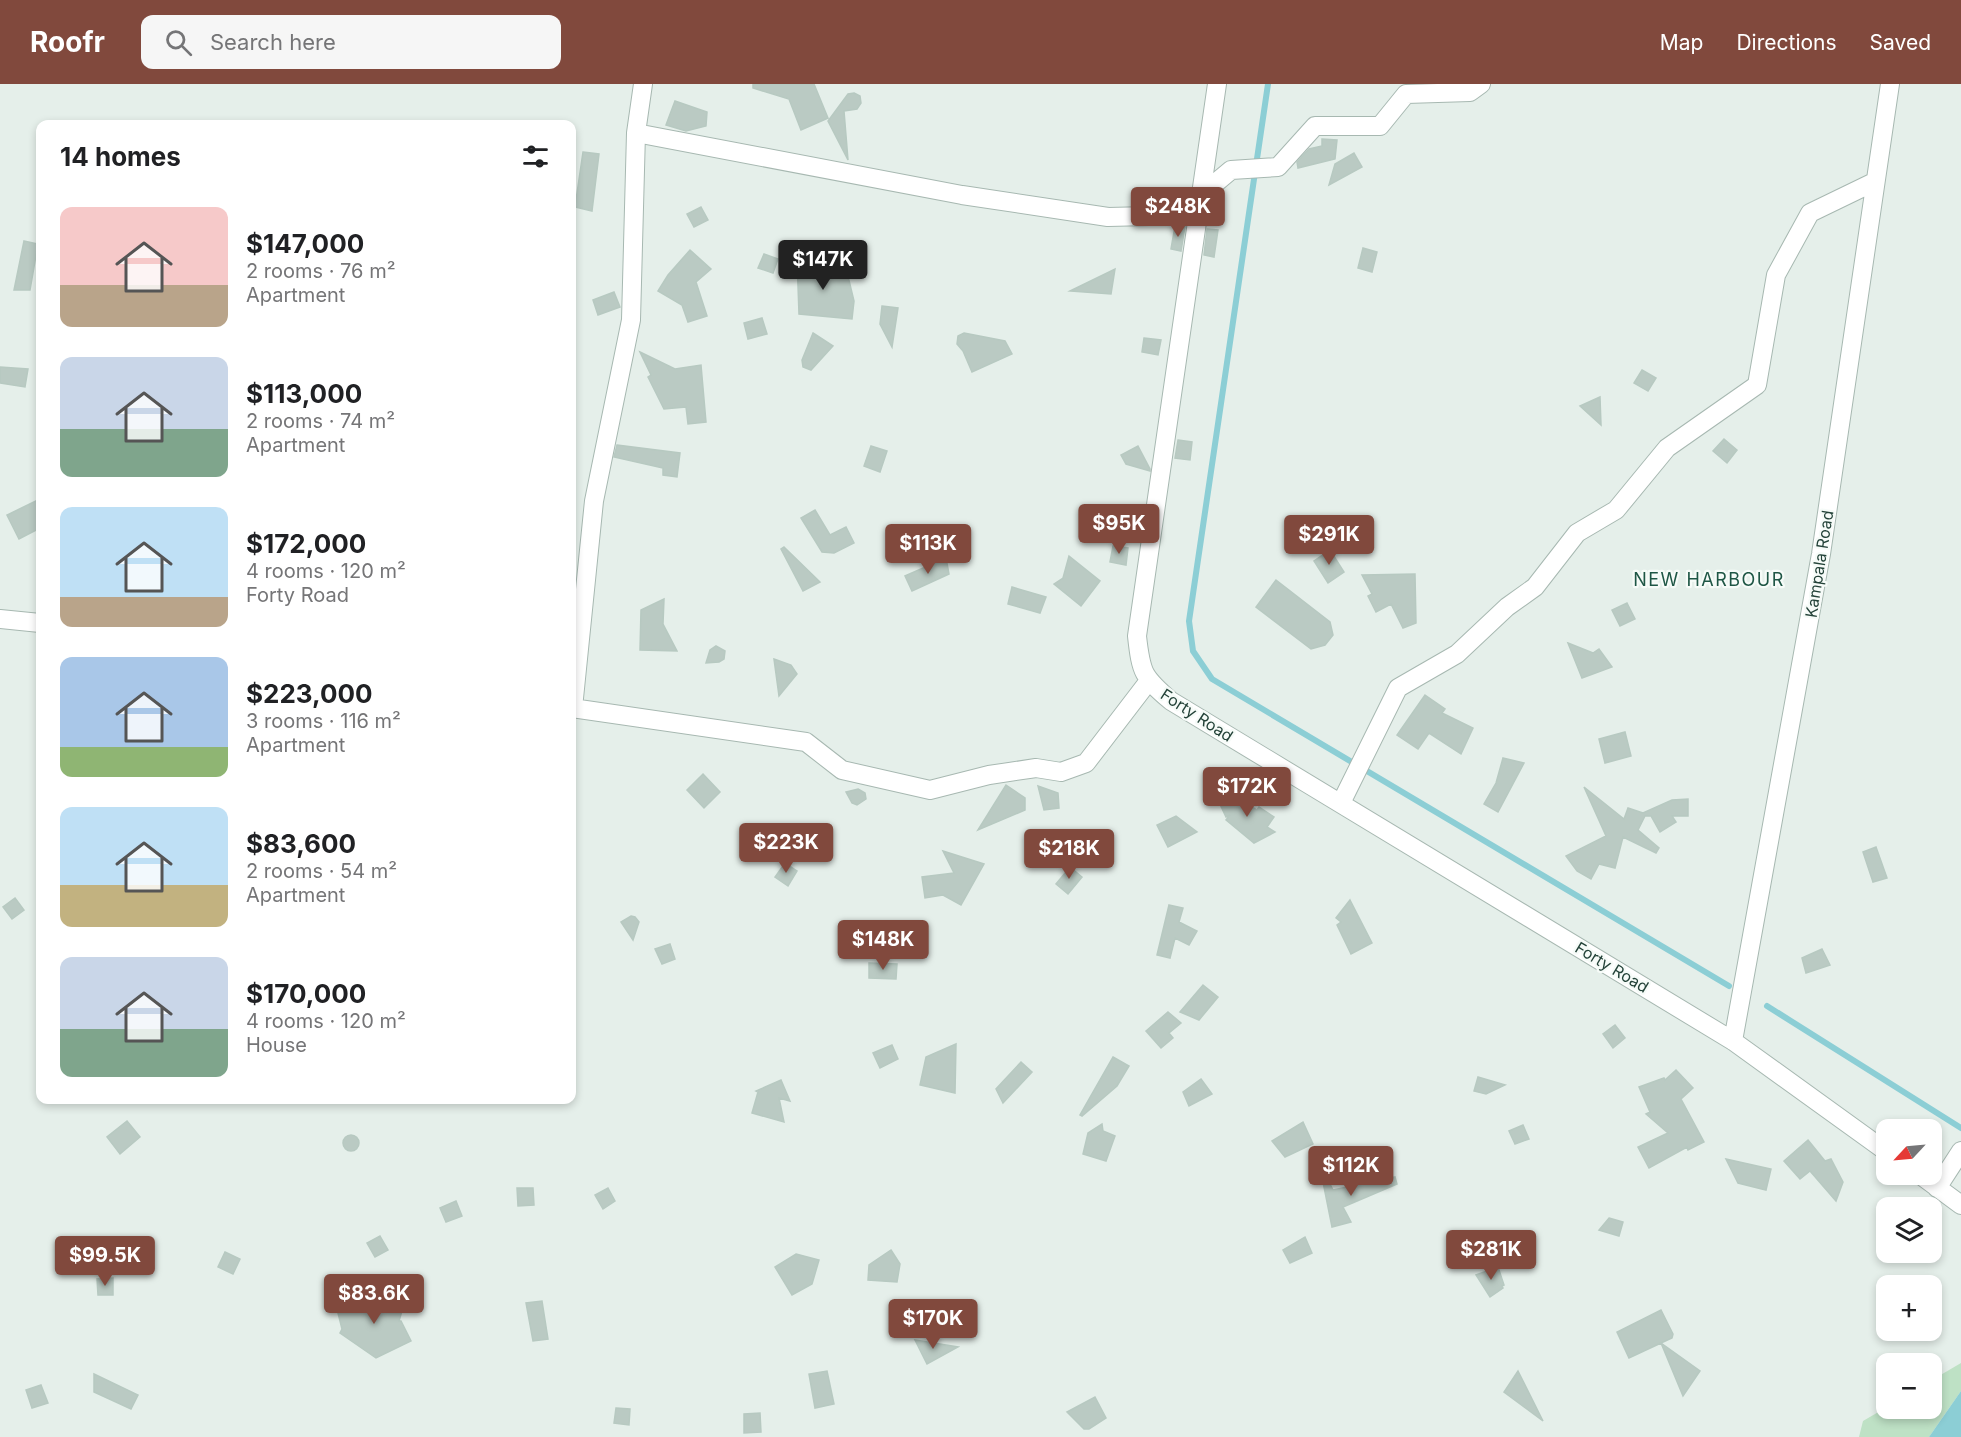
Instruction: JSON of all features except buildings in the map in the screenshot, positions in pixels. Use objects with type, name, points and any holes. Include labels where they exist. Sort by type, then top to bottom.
[{"type":"street","points":[[576,670],[594,501],[631,320],[636,133],[643,84]]},
{"type":"street","name":"Forty Road","points":[[1217,84],[1137,636],[1139,660],[1148,682],[1171,701],[1733,1041],[1876,1144]]},
{"type":"street","points":[[636,133],[962,195],[1108,217],[1149,216],[1200,196],[1231,170],[1278,167],[1315,126],[1380,126],[1406,94],[1470,92],[1481,84]]},
{"type":"street","name":"Kampala Road","points":[[1733,1041],[1821,554],[1890,84]]},
{"type":"street","points":[[1341,803],[1398,688],[1457,654],[1507,607],[1535,587],[1577,533],[1616,510],[1666,448],[1757,386],[1776,275],[1810,213],[1874,182]]},
{"type":"street","points":[[0,620],[36,623]]},
{"type":"street","points":[[576,709],[806,742],[842,770],[930,790],[989,775],[1036,768],[1061,772],[1086,764],[1148,682]]},
{"type":"street","points":[[1937,1188],[1961,1151]]},
{"type":"street","points":[[1933,1185],[1961,1205]]},
{"type":"green space","points":[[1961,1363],[1961,1391],[1942,1418],[1942,1374]]},
{"type":"green space","points":[[1876,1413],[1876,1419],[1942,1419],[1929,1437],[1859,1437],[1863,1421]]},
{"type":"water","points":[[1961,1391],[1961,1437],[1929,1437]]},
{"type":"waterway","points":[[1268,84],[1189,621],[1193,651],[1212,679],[1729,986]]},
{"type":"waterway","points":[[1767,1006],[1961,1128]]},
{"type":"district","name":"NEW HARBOUR","points":[[1709,579]]}]
